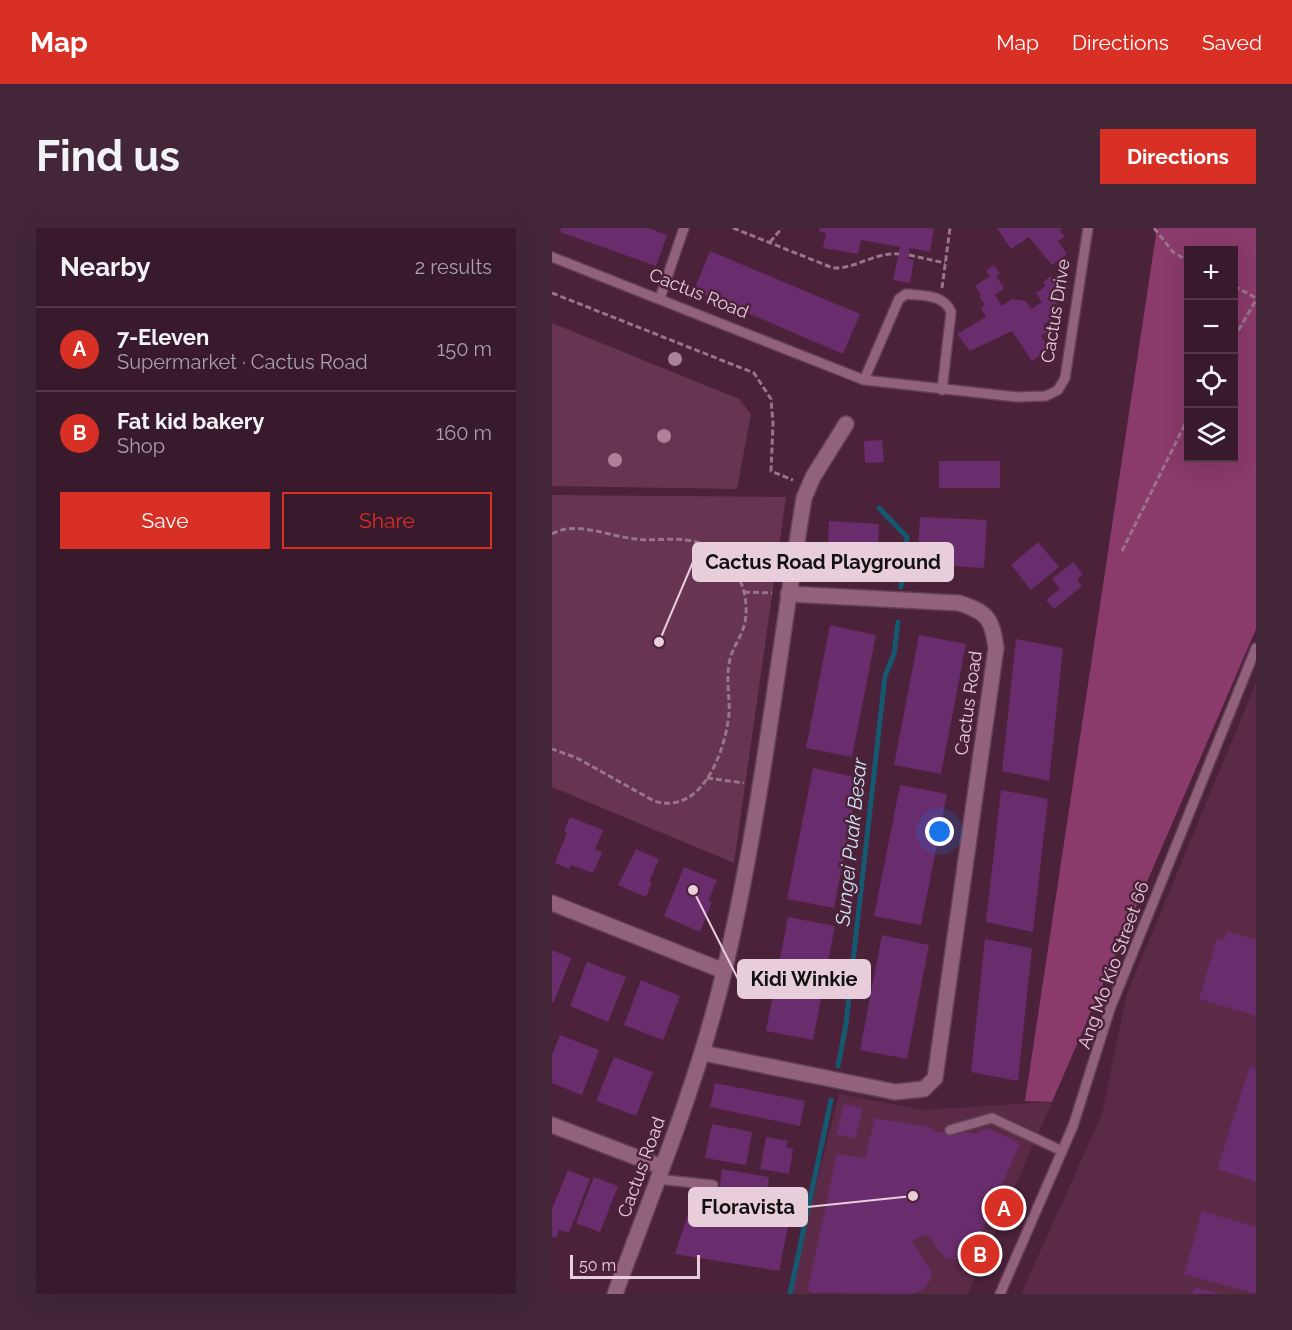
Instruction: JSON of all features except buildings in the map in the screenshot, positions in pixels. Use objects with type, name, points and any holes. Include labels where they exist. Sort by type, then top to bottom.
[{"type":"street","points":[[788,594],[804,498],[846,424]]},
{"type":"street","name":"Cactus Road","points":[[615,1294],[703,1053],[724,971],[760,787],[788,594],[959,603],[982,610],[994,630],[996,648],[935,1078],[924,1089],[895,1092],[703,1053]]},
{"type":"street","points":[[552,903],[724,971]]},
{"type":"street","points":[[552,1125],[660,1173]]},
{"type":"lane","points":[[660,298],[684,228]]},
{"type":"lane","name":"Cactus Drive","points":[[864,380],[1017,397],[1046,396],[1058,390],[1065,378],[1088,228]]},
{"type":"lane","name":"Cactus Road","points":[[552,257],[864,380]]},
{"type":"lane","points":[[864,380],[899,299],[906,294],[940,298],[948,303],[951,312],[942,390]]},
{"type":"lane","name":"Ang Mo Kio Street 66","points":[[1000,1294],[1084,1097],[1110,1009],[1256,648]]},
{"type":"lane","points":[[950,1130],[992,1118],[1062,1151]]},
{"type":"lane","points":[[660,1173],[713,1185]]},
{"type":"path","points":[[733,228],[833,268],[842,268],[882,254],[899,254]]},
{"type":"path","points":[[770,242],[782,228]]},
{"type":"path","points":[[940,298],[950,228]]},
{"type":"path","points":[[1154,228],[1173,252],[1184,259]]},
{"type":"path","points":[[909,255],[945,262]]},
{"type":"path","points":[[1238,289],[1256,299],[1238,330]]},
{"type":"path","points":[[552,293],[754,373],[771,399],[773,424],[771,471],[809,487]]},
{"type":"path","points":[[1122,551],[1184,426]]},
{"type":"path","points":[[552,534],[570,528],[616,537],[685,540],[703,544],[729,562],[739,575],[744,592],[745,621],[728,665],[727,727],[722,747],[707,778],[684,802],[664,804],[577,758],[552,748]]},
{"type":"path","points":[[744,592],[788,594]]},
{"type":"path","points":[[707,778],[760,787]]},
{"type":"shaded area","points":[[1157,228],[1256,228],[1256,629],[1052,1102],[1025,1101]]},
{"type":"shaded area","points":[[552,323],[739,399],[751,414],[737,489],[552,486]]},
{"type":"shaded area","points":[[552,495],[786,497],[734,863],[552,787]]},
{"type":"shaded area","points":[[1256,683],[1256,1294],[1021,1294],[1102,1114],[1126,996]]},
{"type":"shaded area","points":[[839,1094],[923,1110],[1052,1102],[968,1294],[789,1294]]},
{"type":"waterway","name":"Sungei Puak Besar","points":[[879,508],[907,537],[901,587]]},
{"type":"waterway","name":"Sungei Puak Besar","points":[[838,1066],[846,1024],[885,676],[894,654],[898,622]]},
{"type":"waterway","name":"Sungei Puak Besar","points":[[790,1294],[831,1100]]},
{"type":"place","name":"Cactus Road Playground","points":[[659,642]]},
{"type":"place","name":"Kidi Winkie","points":[[693,890]]},
{"type":"place","name":"Floravista","points":[[913,1196]]},
{"type":"place","name":"7-Eleven","points":[[1004,1208]]},
{"type":"place","name":"Fat kid bakery","points":[[980,1254]]}]
